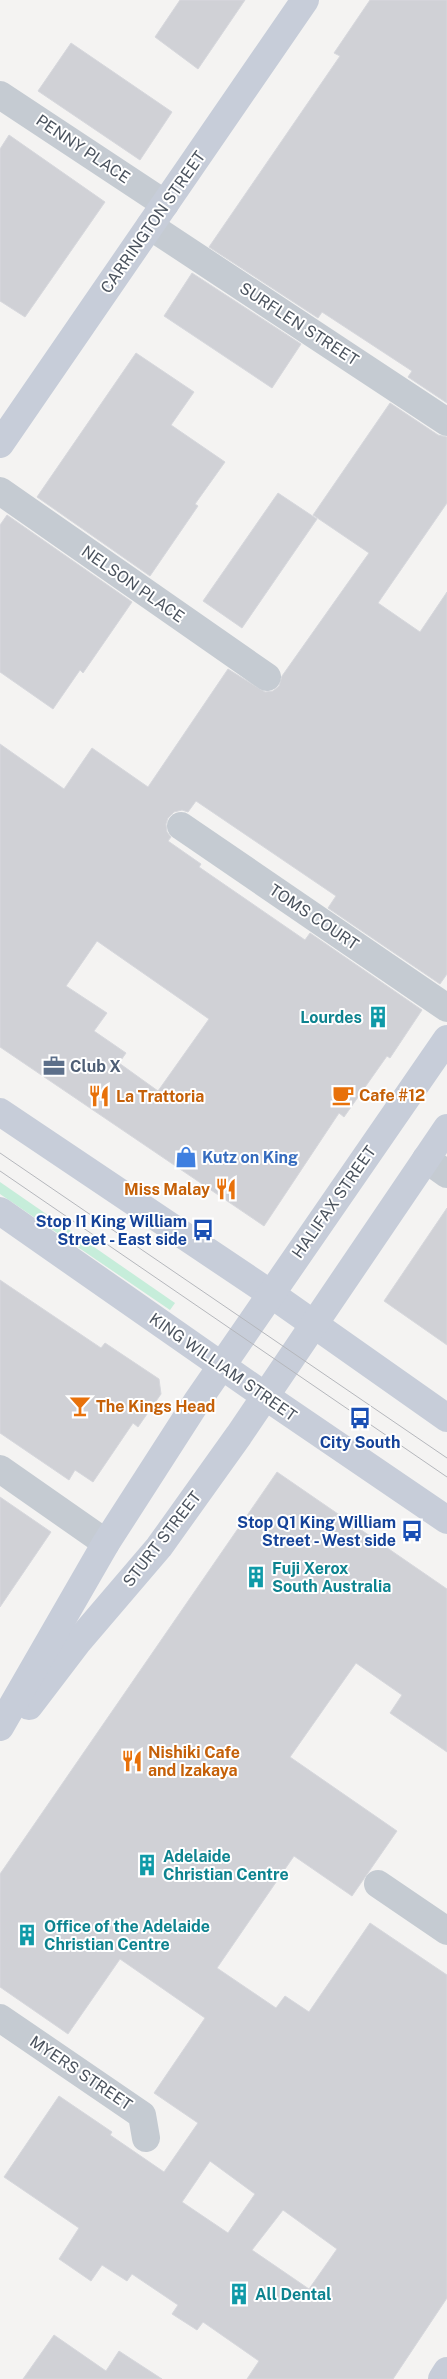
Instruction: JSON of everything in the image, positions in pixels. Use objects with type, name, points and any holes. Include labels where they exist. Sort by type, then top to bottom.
[{"type":"street","name":"CARRINGTON STREET","points":[[0,444],[305,0]]},
{"type":"street","name":"PENNY PLACE","points":[[0,95],[165,204]]},
{"type":"street","name":"SURFLEN STREET","points":[[150,226],[447,422]]},
{"type":"street","name":"NELSON PLACE","points":[[0,491],[267,676]]},
{"type":"street","name":"TOMS COURT","points":[[181,826],[447,1008]]},
{"type":"street","name":"HALIFAX STREET","points":[[222,1366],[447,1039]]},
{"type":"street","points":[[0,1112],[270,1294],[447,1418]]},
{"type":"street","points":[[313,1324],[437,1166],[447,1128]]},
{"type":"street","name":"KING WILLIAM STREET","points":[[0,1211],[447,1520]]},
{"type":"street","name":"STURT STREET","points":[[0,1744],[77,1643],[159,1547],[313,1324]]},
{"type":"street","points":[[0,1727],[106,1543],[222,1366]]},
{"type":"street","points":[[0,1469],[106,1543]]},
{"type":"street","points":[[378,1884],[447,1931]]},
{"type":"street","name":"MYERS STREET","points":[[0,2018],[142,2115],[146,2138]]},
{"type":"street","points":[[442,2379],[447,2371]]},
{"type":"green space","points":[[0,1182],[175,1303],[170,1310],[0,1194]]},
{"type":"building","points":[[180,0],[245,0],[198,69],[155,37]]},
{"type":"building","points":[[370,0],[447,0],[447,403],[408,377],[412,371],[322,312],[318,318],[209,247],[340,56],[334,53]]},
{"type":"building","points":[[71,43],[172,112],[140,160],[38,91]]},
{"type":"building","points":[[9,135],[105,202],[25,317],[0,301],[0,149]]},
{"type":"building","points":[[192,273],[301,344],[272,388],[164,316]]},
{"type":"building","points":[[136,353],[194,392],[171,425],[225,462],[195,504],[198,506],[150,576],[37,497]]},
{"type":"building","points":[[390,403],[438,435],[447,437],[447,503],[378,603],[420,632],[447,592],[447,974],[440,984],[328,908],[336,896],[196,801],[188,812],[182,810],[174,812],[168,818],[166,824],[167,832],[171,837],[168,841],[201,864],[199,867],[305,940],[310,933],[422,1010],[390,1058],[387,1056],[344,1117],[339,1113],[264,1226],[0,1047],[0,744],[64,789],[92,748],[148,787],[228,669],[265,692],[273,691],[279,686],[282,676],[369,553],[313,515]],"holes":[[[97,941],[209,1019],[158,1091],[119,1063],[126,1053],[94,1031],[107,1013],[66,986]]]},
{"type":"building","points":[[278,493],[317,519],[242,628],[203,601]]},
{"type":"building","points":[[7,515],[132,602],[83,673],[80,670],[53,709],[0,672],[0,525]]},
{"type":"building","points":[[447,1208],[447,1345],[384,1301]]},
{"type":"building","name":"The Kings Head","points":[[0,1280],[101,1348],[105,1343],[159,1379],[161,1394],[138,1427],[133,1423],[93,1482],[75,1470],[69,1480],[0,1433]]},
{"type":"building","points":[[277,1472],[447,1589],[447,1752],[390,1713],[402,1695],[356,1663],[290,1757],[397,1831],[352,1896],[294,1856],[217,1968],[276,2008],[285,1996],[309,2012],[370,1923],[447,1975],[447,2298],[393,2379],[247,2379],[259,2361],[203,2322],[197,2330],[172,2314],[178,2305],[132,2274],[127,2281],[102,2265],[91,2281],[59,2259],[79,2228],[4,2177],[59,2096],[112,2132],[110,2135],[164,2172],[198,2123],[154,2093],[205,2018],[120,1959],[68,2034],[0,1987],[0,1874]],"holes":[[[210,2161],[255,2194],[228,2233],[182,2202]],[[283,2210],[337,2249],[309,2289],[252,2250]]]},
{"type":"building","points":[[0,1497],[51,1532],[0,1607]]},
{"type":"building","points":[[54,2335],[106,2371],[119,2351],[162,2379],[23,2379]]},
{"type":"tram line","points":[[0,1153],[447,1458]]},
{"type":"tram line","points":[[0,1171],[447,1477]]},
{"type":"place","name":"Lourdes","points":[[378,1017]]},
{"type":"place","name":"Club X","points":[[54,1066]]},
{"type":"place","name":"Cafe #12","points":[[343,1095]]},
{"type":"place","name":"La Trattoria","points":[[99,1096]]},
{"type":"place","name":"Kutz on King","points":[[186,1157]]},
{"type":"place","name":"Miss Malay","points":[[226,1189]]},
{"type":"place","name":"Stop I1 King William Street - East side","points":[[203,1230]]},
{"type":"place","name":"The Kings Head","points":[[80,1406]]},
{"type":"place","name":"City South","points":[[360,1418]]},
{"type":"place","name":"Stop Q1 King William Street - West side","points":[[412,1531]]},
{"type":"place","name":"Fuji Xerox South Australia","points":[[256,1577]]},
{"type":"place","name":"Nishiki Cafe and Izakaya","points":[[132,1761]]},
{"type":"place","name":"Adelaide Christian Centre","points":[[147,1865]]},
{"type":"place","name":"Office of the Adelaide Christian Centre","points":[[27,1935]]},
{"type":"place","name":"All Dental","points":[[239,2294]]}]
